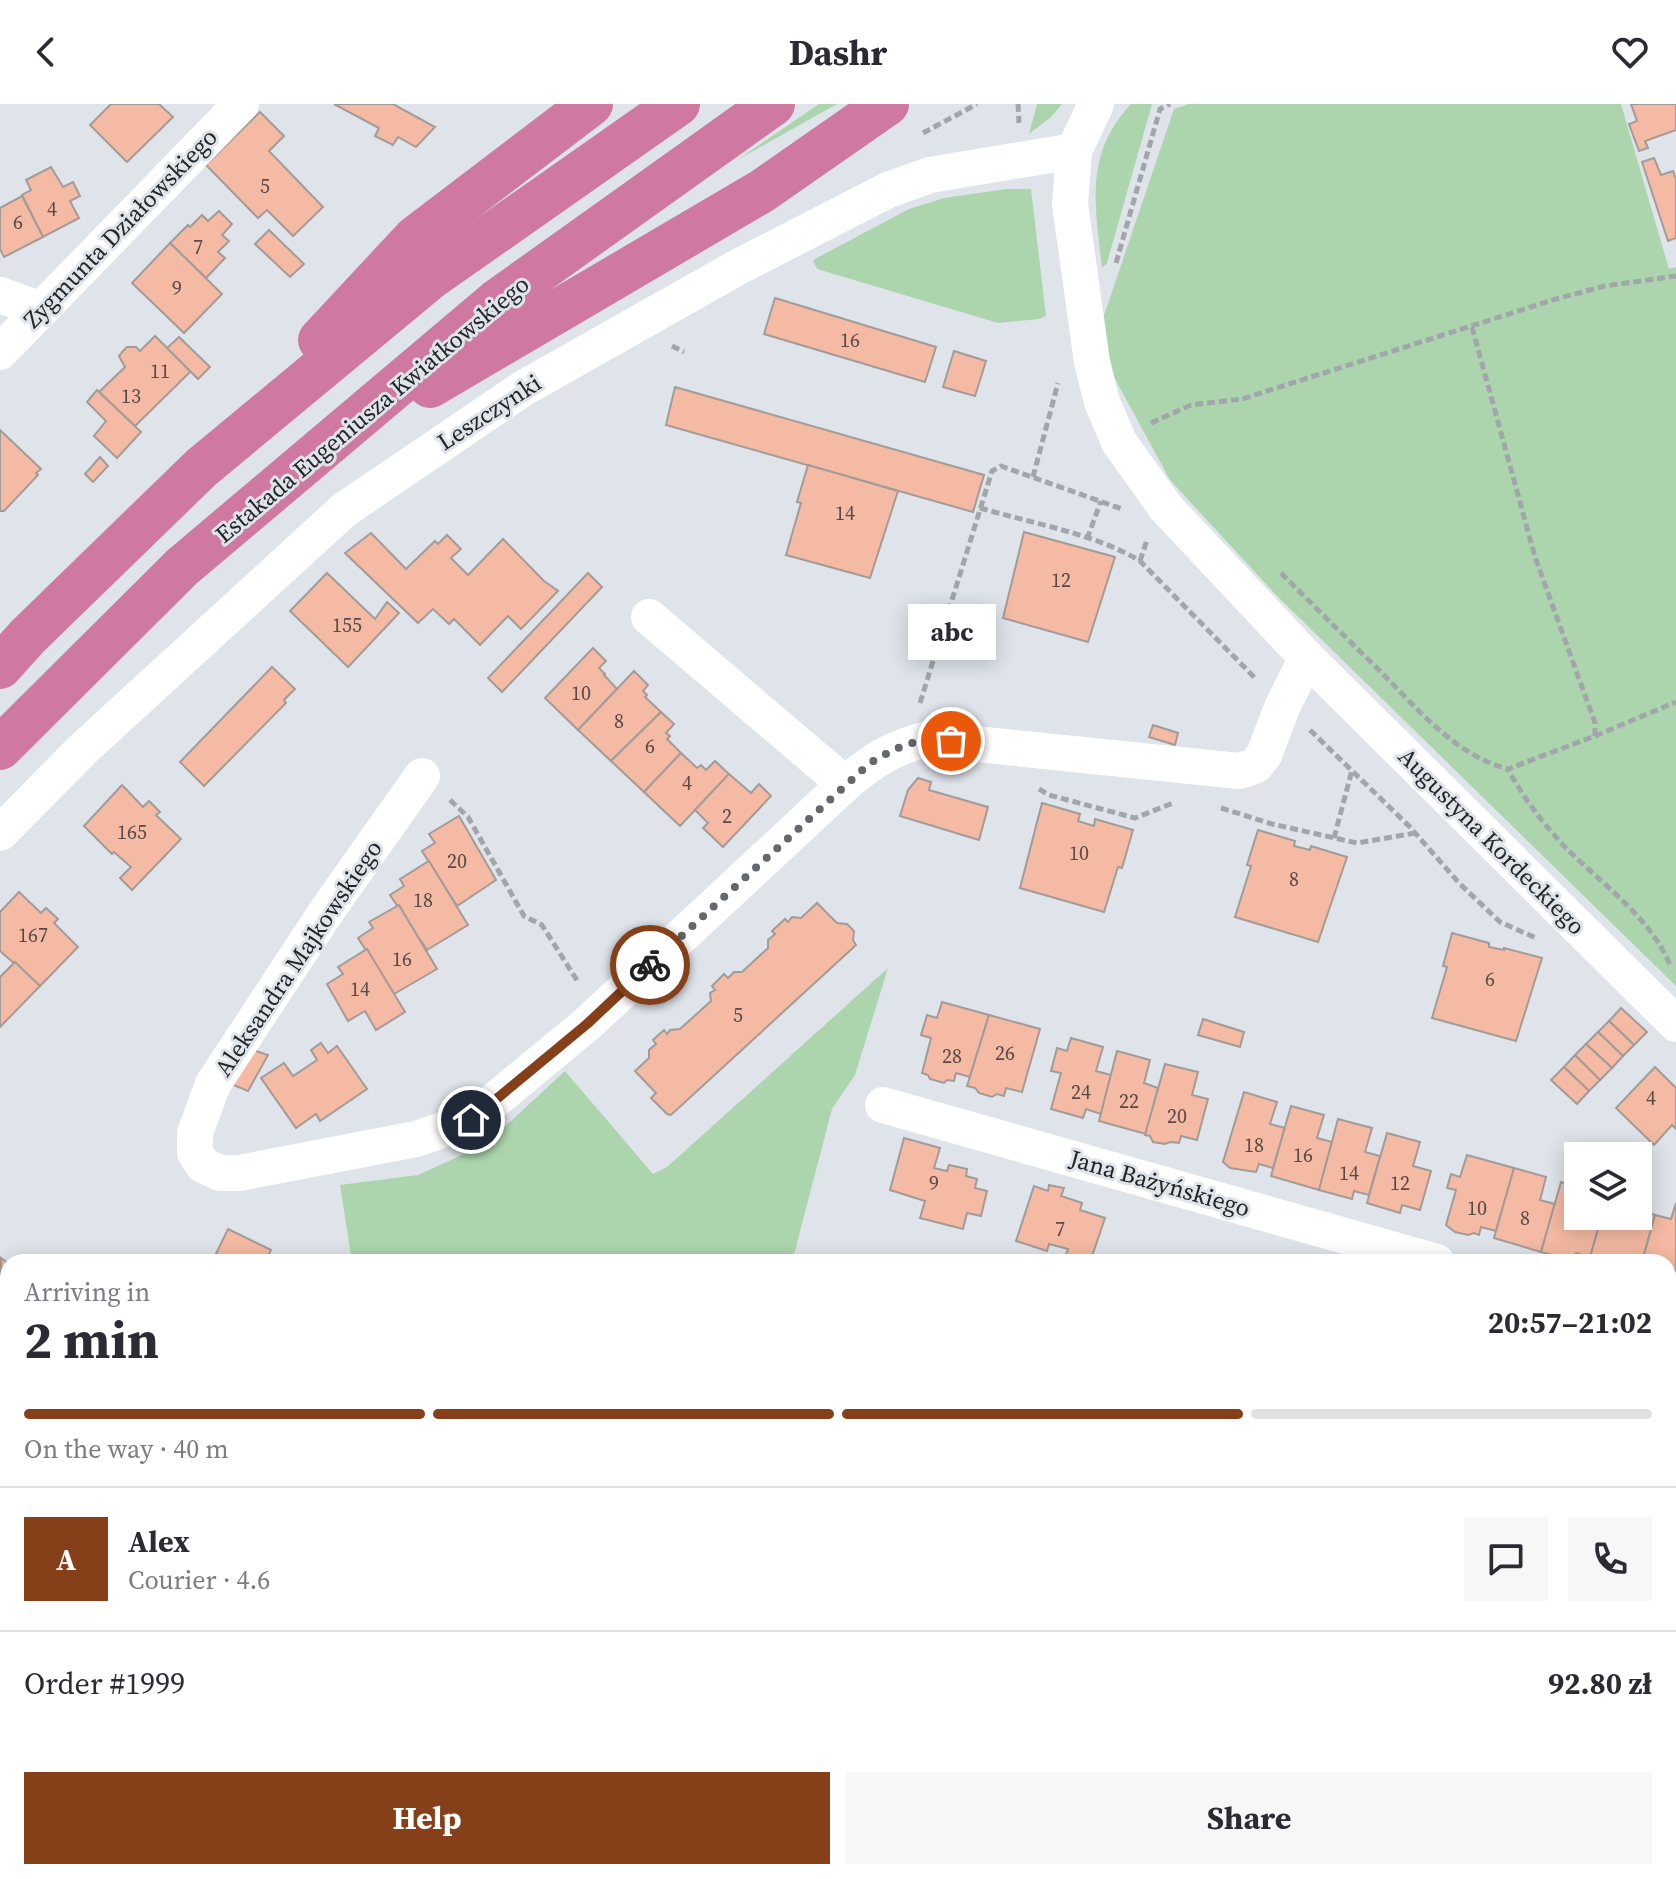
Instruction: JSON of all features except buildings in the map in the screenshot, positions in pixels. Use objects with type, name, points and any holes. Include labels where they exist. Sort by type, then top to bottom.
[{"type":"highway","points":[[0,667],[201,468],[415,238],[591,104]]},
{"type":"highway","points":[[201,468],[430,278],[678,104]]},
{"type":"highway","name":"Estakada Eugeniusza Kwiatkowskiego","points":[[0,748],[182,567],[497,301],[773,104]]},
{"type":"highway","points":[[331,444],[762,191],[887,104]]},
{"type":"street","name":"Zygmunta Działowskiego","points":[[0,352],[241,104]]},
{"type":"street","name":"Augustyna Kordeckiego","points":[[1096,104],[1074,151],[1070,204],[1092,362],[1102,402],[1119,442],[1166,508],[1307,658],[1669,994]]},
{"type":"street","name":"Leszczynki","points":[[0,833],[82,750],[344,510],[522,389],[670,304],[888,190],[930,175],[1074,151]]},
{"type":"street","points":[[0,295],[41,310]]},
{"type":"street","points":[[649,617],[845,784],[870,763],[902,745],[928,739],[1239,771],[1255,766],[1264,755],[1283,705],[1307,658]]},
{"type":"street","name":"Aleksandra Majkowskiego","points":[[422,776],[328,909],[213,1084],[195,1133],[195,1153],[203,1165],[220,1173],[239,1173],[430,1134],[471,1120],[598,1013],[845,784]]},
{"type":"street","name":"Jana Bażyńskiego","points":[[883,1105],[1409,1254]]},
{"type":"path","points":[[923,133],[977,104]]},
{"type":"path","points":[[1114,270],[1160,109],[1170,104]]},
{"type":"path","points":[[1119,442],[1163,415],[1191,405],[1242,399],[1556,299],[1605,286],[1676,276]]},
{"type":"path","points":[[1472,327],[1535,557],[1595,723],[1595,736]]},
{"type":"path","points":[[1033,477],[1060,374]]},
{"type":"path","points":[[919,705],[992,471],[1001,466],[1120,508],[1130,515]]},
{"type":"path","points":[[1087,539],[1101,501]]},
{"type":"path","points":[[980,508],[1087,539],[1127,553],[1140,561],[1416,833],[1459,883],[1500,922],[1538,939]]},
{"type":"path","points":[[1140,561],[1144,551]]},
{"type":"path","points":[[1278,570],[1424,716],[1461,748],[1487,764],[1508,769],[1676,702]]},
{"type":"path","points":[[1508,769],[1526,801],[1567,848],[1646,925],[1665,954],[1669,994]]},
{"type":"path","points":[[1334,838],[1352,770]]},
{"type":"path","points":[[422,776],[468,817],[524,916],[542,925],[598,1013]]},
{"type":"path","points":[[1036,788],[1049,795],[1135,818],[1186,798]]},
{"type":"path","points":[[1215,806],[1272,824],[1357,843],[1416,833]]},
{"type":"green space","points":[[819,104],[837,104],[737,160]]},
{"type":"green space","points":[[1037,104],[1062,104],[1029,134]]},
{"type":"green space","points":[[1131,104],[1152,104],[1107,263],[1102,268],[1096,202],[1099,162],[1116,123]]},
{"type":"green space","points":[[1189,104],[1621,104],[1669,269],[1676,267],[1676,986],[1277,596],[1170,480],[1095,342],[1174,109]]},
{"type":"green space","points":[[1007,189],[1031,189],[1046,316],[1039,319],[998,323],[817,269],[813,260],[909,209],[944,198]]},
{"type":"green space","points":[[888,968],[855,1075],[832,1109],[794,1254],[351,1254],[340,1185],[418,1175],[486,1144],[565,1071],[653,1174],[667,1167]]},
{"type":"way so far","points":[[650,965],[870,763],[902,745],[928,739],[951,741]]},
{"type":"place","name":"abc","points":[[951,741]]},
{"type":"route","points":[[471,1120],[587,1024],[650,965]]}]
